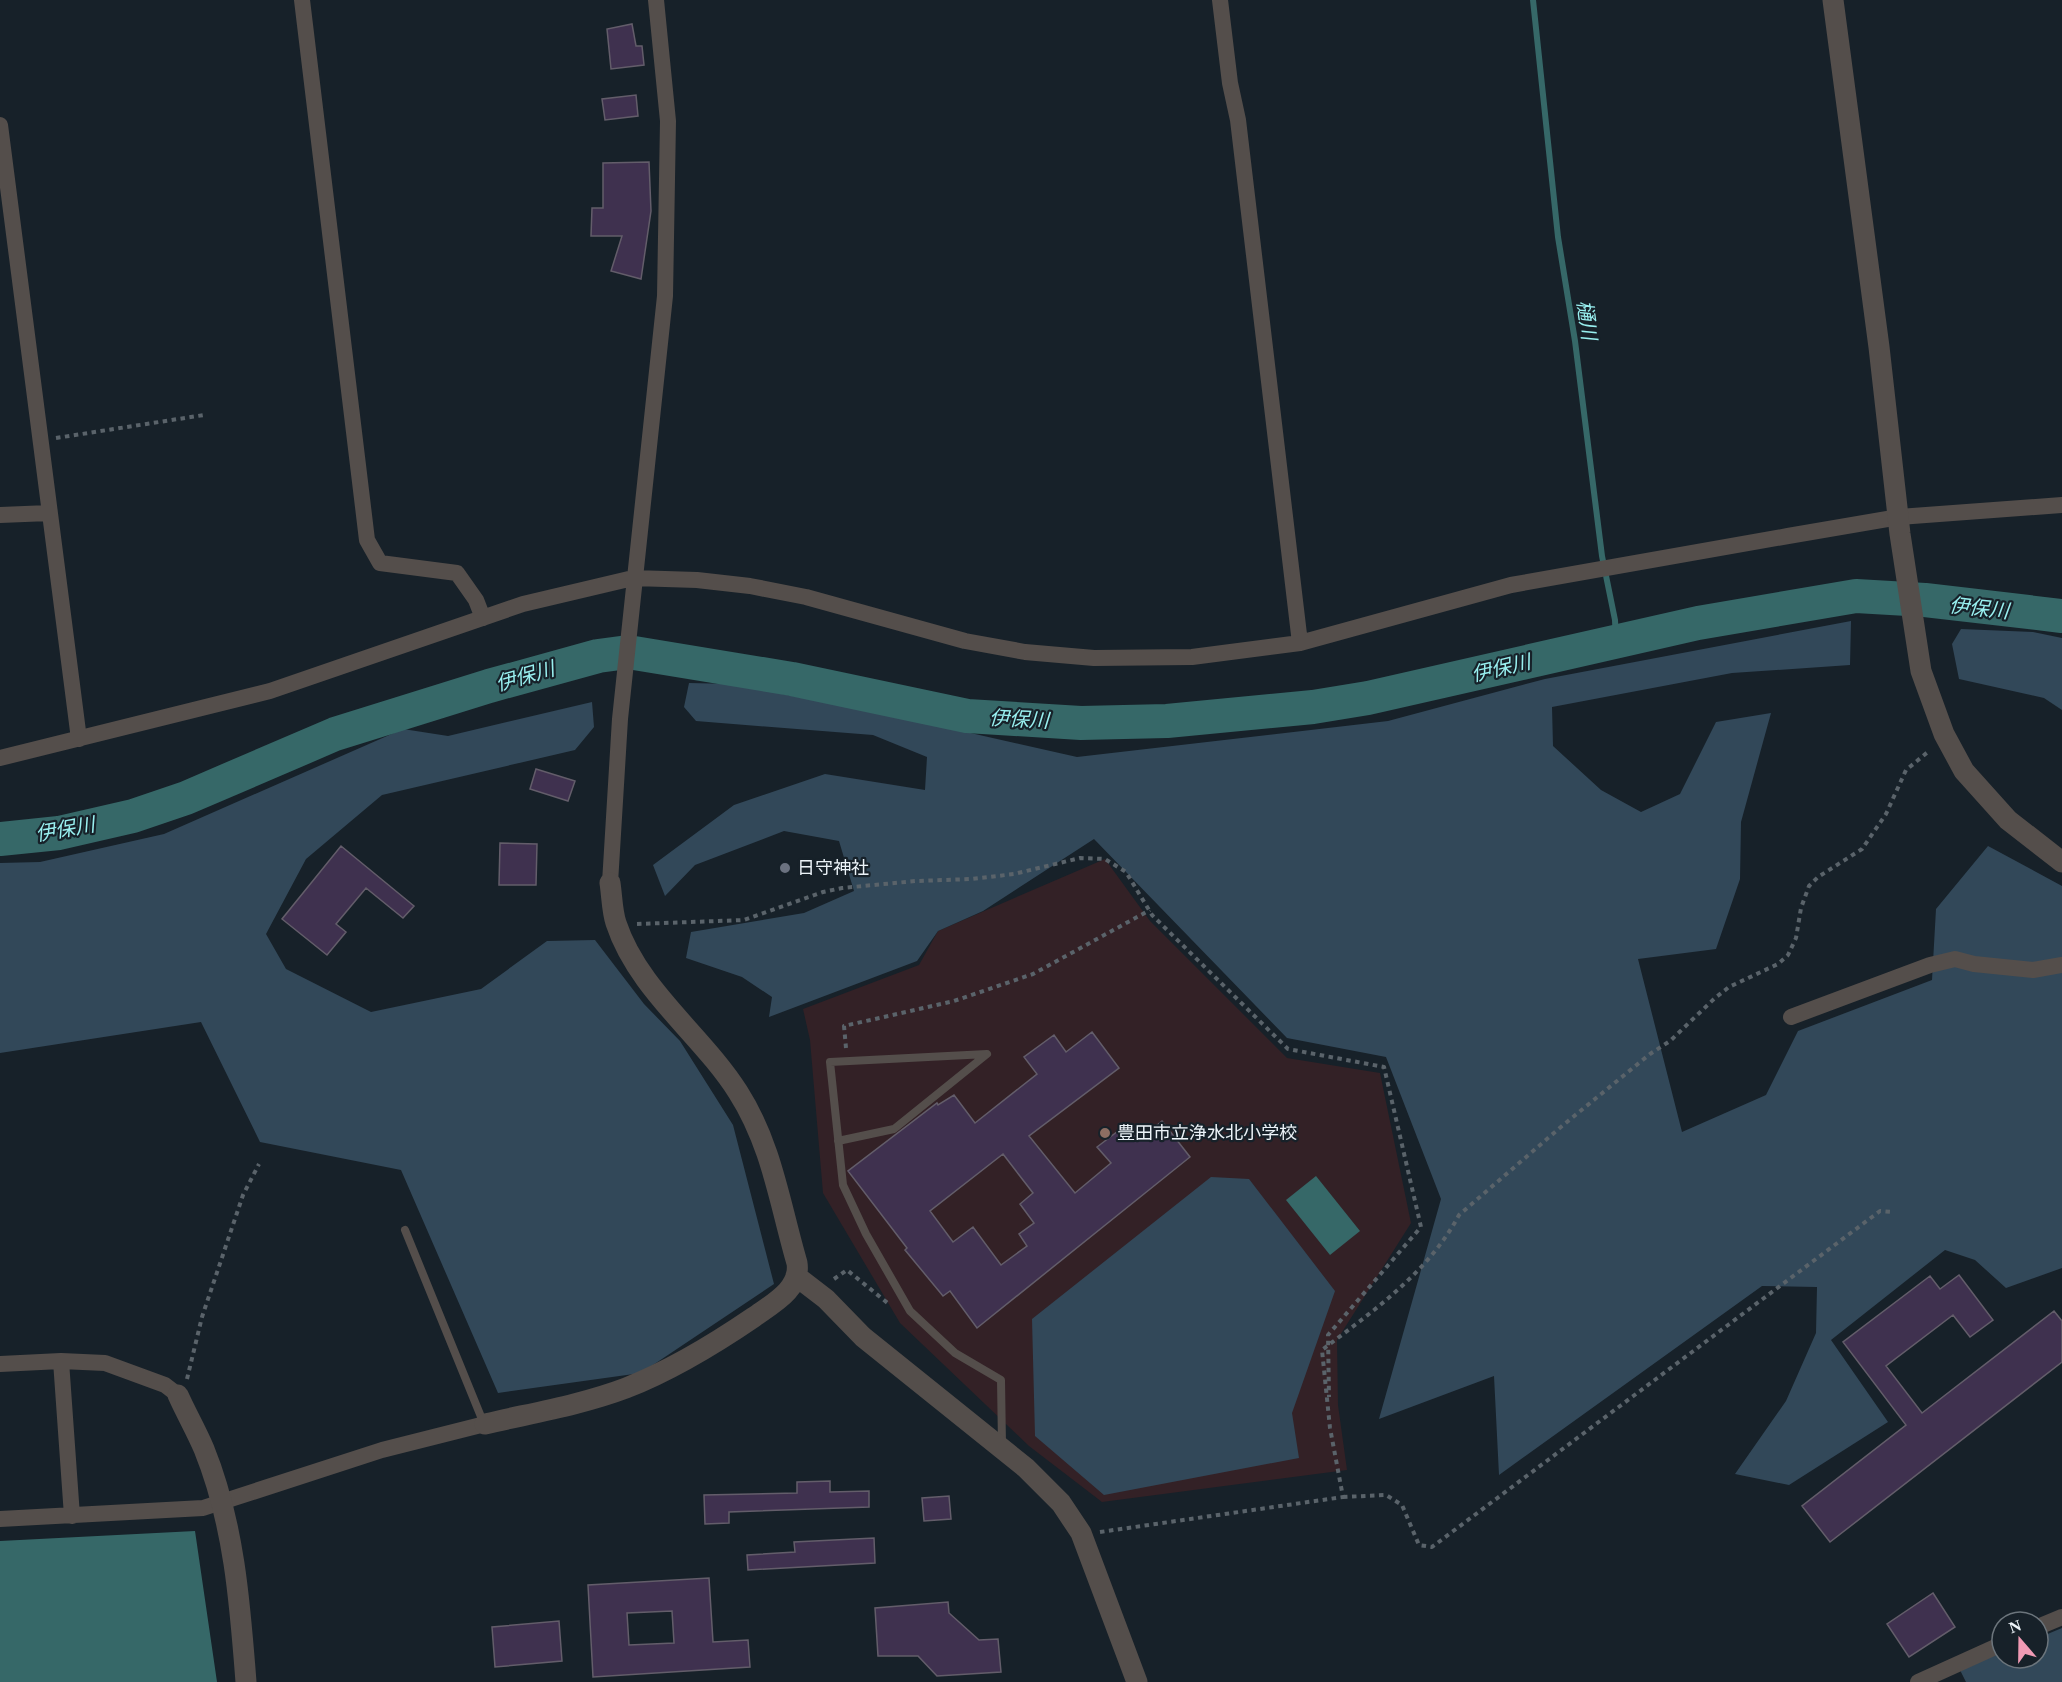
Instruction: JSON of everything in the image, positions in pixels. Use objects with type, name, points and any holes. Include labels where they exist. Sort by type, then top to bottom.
[{"type":"street","points":[[302,0],[366,540],[380,563],[457,573],[476,600],[483,618]]},
{"type":"street","points":[[0,1519],[202,1508],[382,1450],[585,1401],[625,1388],[668,1370],[715,1344],[776,1301],[790,1289],[796,1276],[796,1263],[773,1167],[756,1122],[737,1090],[628,952],[616,922],[610,883],[620,719],[632,587],[665,296],[668,121],[656,0]]},
{"type":"street","points":[[1220,0],[1230,83],[1238,120],[1300,643]]},
{"type":"street","points":[[1833,0],[1900,526],[1921,670],[1944,734],[1964,771],[2007,820],[2062,862]]},
{"type":"street","points":[[0,125],[79,739]]},
{"type":"street","points":[[0,758],[270,691],[523,604],[632,587],[697,580],[750,586],[806,597],[965,641],[1025,652],[1094,658],[1192,657],[1300,643],[1511,585],[1600,569],[2062,505]]},
{"type":"street","points":[[0,515],[49,513]]},
{"type":"street","points":[[1791,1017],[1930,964],[1955,959],[1974,964],[2033,970],[2062,965]]},
{"type":"street","points":[[796,1276],[826,1299],[863,1337],[1002,1449],[1061,1503],[1081,1533],[1137,1682]]},
{"type":"street","points":[[61,1361],[72,1515]]},
{"type":"street","points":[[0,1364],[61,1361],[105,1363],[165,1385],[177,1394],[204,1449],[221,1502],[239,1591],[246,1682]]},
{"type":"street","points":[[1918,1682],[1990,1649]]},
{"type":"lane","points":[[838,1141],[894,1129],[987,1054],[830,1062],[838,1141],[843,1185],[866,1234],[910,1311],[955,1353],[1001,1380],[1002,1449]]},
{"type":"lane","points":[[405,1230],[484,1424]]},
{"type":"path","points":[[40,441],[204,415]]},
{"type":"path","points":[[1343,1497],[1330,1428],[1322,1350],[1398,1292],[1449,1234],[1459,1215],[1562,1126],[1650,1054],[1670,1041],[1715,998],[1730,987],[1778,964],[1788,955],[1796,938],[1801,908],[1809,886],[1818,877],[1862,849],[1886,814],[1906,770],[1929,751]]},
{"type":"path","points":[[636,924],[744,920],[823,892],[842,888],[1004,875],[1080,858],[1105,859],[1126,872],[1150,910],[1288,1049],[1384,1067],[1421,1227],[1328,1335],[1330,1428]]},
{"type":"path","points":[[848,1061],[844,1026],[954,1000],[1033,974],[1150,910]]},
{"type":"path","points":[[177,1394],[186,1385],[202,1317],[243,1195],[259,1164]]},
{"type":"path","points":[[1081,1533],[1343,1497],[1386,1494],[1402,1505],[1419,1545],[1432,1547],[1880,1211],[1893,1212]]},
{"type":"path","points":[[834,1279],[847,1270],[889,1304],[910,1311]]},
{"type":"shaded area","points":[[1851,621],[1850,665],[1732,673],[1552,707],[1553,746],[1601,790],[1641,812],[1680,794],[1716,722],[1771,713],[1741,822],[1740,879],[1716,949],[1638,959],[1682,1132],[1766,1095],[1798,1031],[1932,980],[1936,909],[1988,846],[2062,886],[2062,1268],[2006,1288],[1975,1260],[1945,1250],[1831,1340],[1888,1422],[1789,1485],[1735,1474],[1786,1401],[1816,1333],[1817,1287],[1762,1286],[1499,1475],[1494,1376],[1379,1419],[1441,1199],[1386,1057],[1287,1038],[1094,839],[983,911],[938,931],[917,961],[769,1017],[772,997],[742,977],[686,958],[691,932],[804,913],[854,891],[839,841],[784,831],[695,865],[665,896],[653,865],[734,805],[825,774],[925,790],[927,757],[873,735],[696,721],[684,707],[689,683],[731,684],[900,717],[1077,757],[1388,721],[1545,679]]},
{"type":"shaded area","points":[[1961,629],[2033,632],[2062,638],[2062,710],[2044,698],[1959,679],[1952,644]]},
{"type":"shaded area","points":[[592,702],[594,727],[575,750],[382,795],[306,859],[266,934],[286,969],[371,1012],[481,989],[547,941],[595,940],[644,1004],[680,1041],[733,1125],[774,1284],[641,1373],[498,1393],[401,1170],[260,1142],[201,1022],[0,1053],[0,863],[40,862],[164,834],[403,729],[448,736]]},
{"type":"shaded area","name":"豊田市立浄水北小学校","points":[[1105,859],[1150,921],[1287,1058],[1380,1073],[1411,1223],[1337,1340],[1338,1405],[1347,1470],[1102,1502],[1029,1446],[900,1323],[823,1193],[810,1040],[803,1009],[919,965],[938,931]]},
{"type":"shaded area","points":[[1316,1176],[1360,1231],[1330,1255],[1286,1200]]},
{"type":"shaded area","points":[[1211,1177],[1249,1179],[1335,1291],[1292,1413],[1299,1458],[1104,1495],[1035,1436],[1032,1319]]},
{"type":"shaded area","points":[[195,1531],[217,1682],[0,1682],[0,1541]]},
{"type":"shaded area","points":[[2062,1628],[2062,1682],[1966,1682],[1959,1668],[1990,1656],[1990,1670],[2050,1670],[2050,1633]]},
{"type":"building","points":[[632,24],[636,46],[642,46],[644,65],[611,69],[607,29]]},
{"type":"building","points":[[636,95],[638,116],[605,120],[602,99]]},
{"type":"building","points":[[649,162],[651,211],[641,279],[611,271],[622,236],[591,236],[592,208],[603,208],[603,163]]},
{"type":"building","points":[[536,769],[575,781],[568,801],[530,789]]},
{"type":"building","points":[[500,843],[537,844],[536,885],[499,885]]},
{"type":"building","points":[[341,846],[414,906],[403,918],[366,888],[336,924],[346,932],[327,955],[282,919]]},
{"type":"building","points":[[1092,1032],[1119,1068],[1029,1136],[1075,1193],[1111,1163],[1097,1147],[1126,1125],[1138,1141],[1162,1121],[1190,1157],[977,1328],[950,1291],[943,1296],[905,1250],[907,1248],[848,1171],[937,1103],[938,1105],[954,1095],[975,1123],[1037,1074],[1024,1057],[1054,1035],[1066,1052]],"holes":[[[1003,1154],[1033,1193],[1020,1204],[1034,1223],[1019,1234],[1027,1246],[1001,1265],[973,1227],[953,1242],[930,1211]]]},
{"type":"building","points":[[1959,1275],[1993,1320],[1970,1337],[1953,1315],[1886,1366],[1922,1413],[2054,1311],[2062,1321],[2062,1362],[1830,1542],[1802,1506],[1906,1425],[1843,1342],[1930,1276],[1940,1289]]},
{"type":"building","points":[[830,1481],[830,1492],[869,1491],[869,1507],[729,1512],[729,1523],[705,1524],[704,1495],[797,1493],[797,1482]]},
{"type":"building","points":[[949,1496],[951,1519],[924,1521],[922,1498]]},
{"type":"building","points":[[874,1538],[875,1563],[748,1570],[747,1555],[795,1552],[794,1542]]},
{"type":"building","points":[[709,1578],[713,1642],[748,1640],[750,1667],[593,1677],[588,1585]],"holes":[[[672,1611],[674,1643],[629,1645],[627,1613]]]},
{"type":"building","points":[[1933,1593],[1955,1627],[1909,1657],[1887,1624]]},
{"type":"building","points":[[948,1602],[949,1613],[979,1640],[998,1639],[1001,1672],[937,1676],[918,1656],[878,1656],[875,1608]]},
{"type":"building","points":[[559,1621],[562,1661],[495,1667],[492,1627]]},
{"type":"waterway","name":"樋川","points":[[1533,0],[1558,237],[1575,341],[1602,556],[1615,620],[1616,643]]},
{"type":"waterway","name":"伊保川","points":[[0,839],[59,833],[133,816],[186,798],[335,734],[489,686],[598,656],[628,652],[792,679],[967,716],[1081,723],[1167,721],[1313,707],[1368,698],[1698,623],[1856,596],[1925,600],[2062,616]]},
{"type":"place","name":"日守神社","points":[[785,868]]},
{"type":"place","name":"豊田市立浄水北小学校","points":[[1105,1133]]}]
